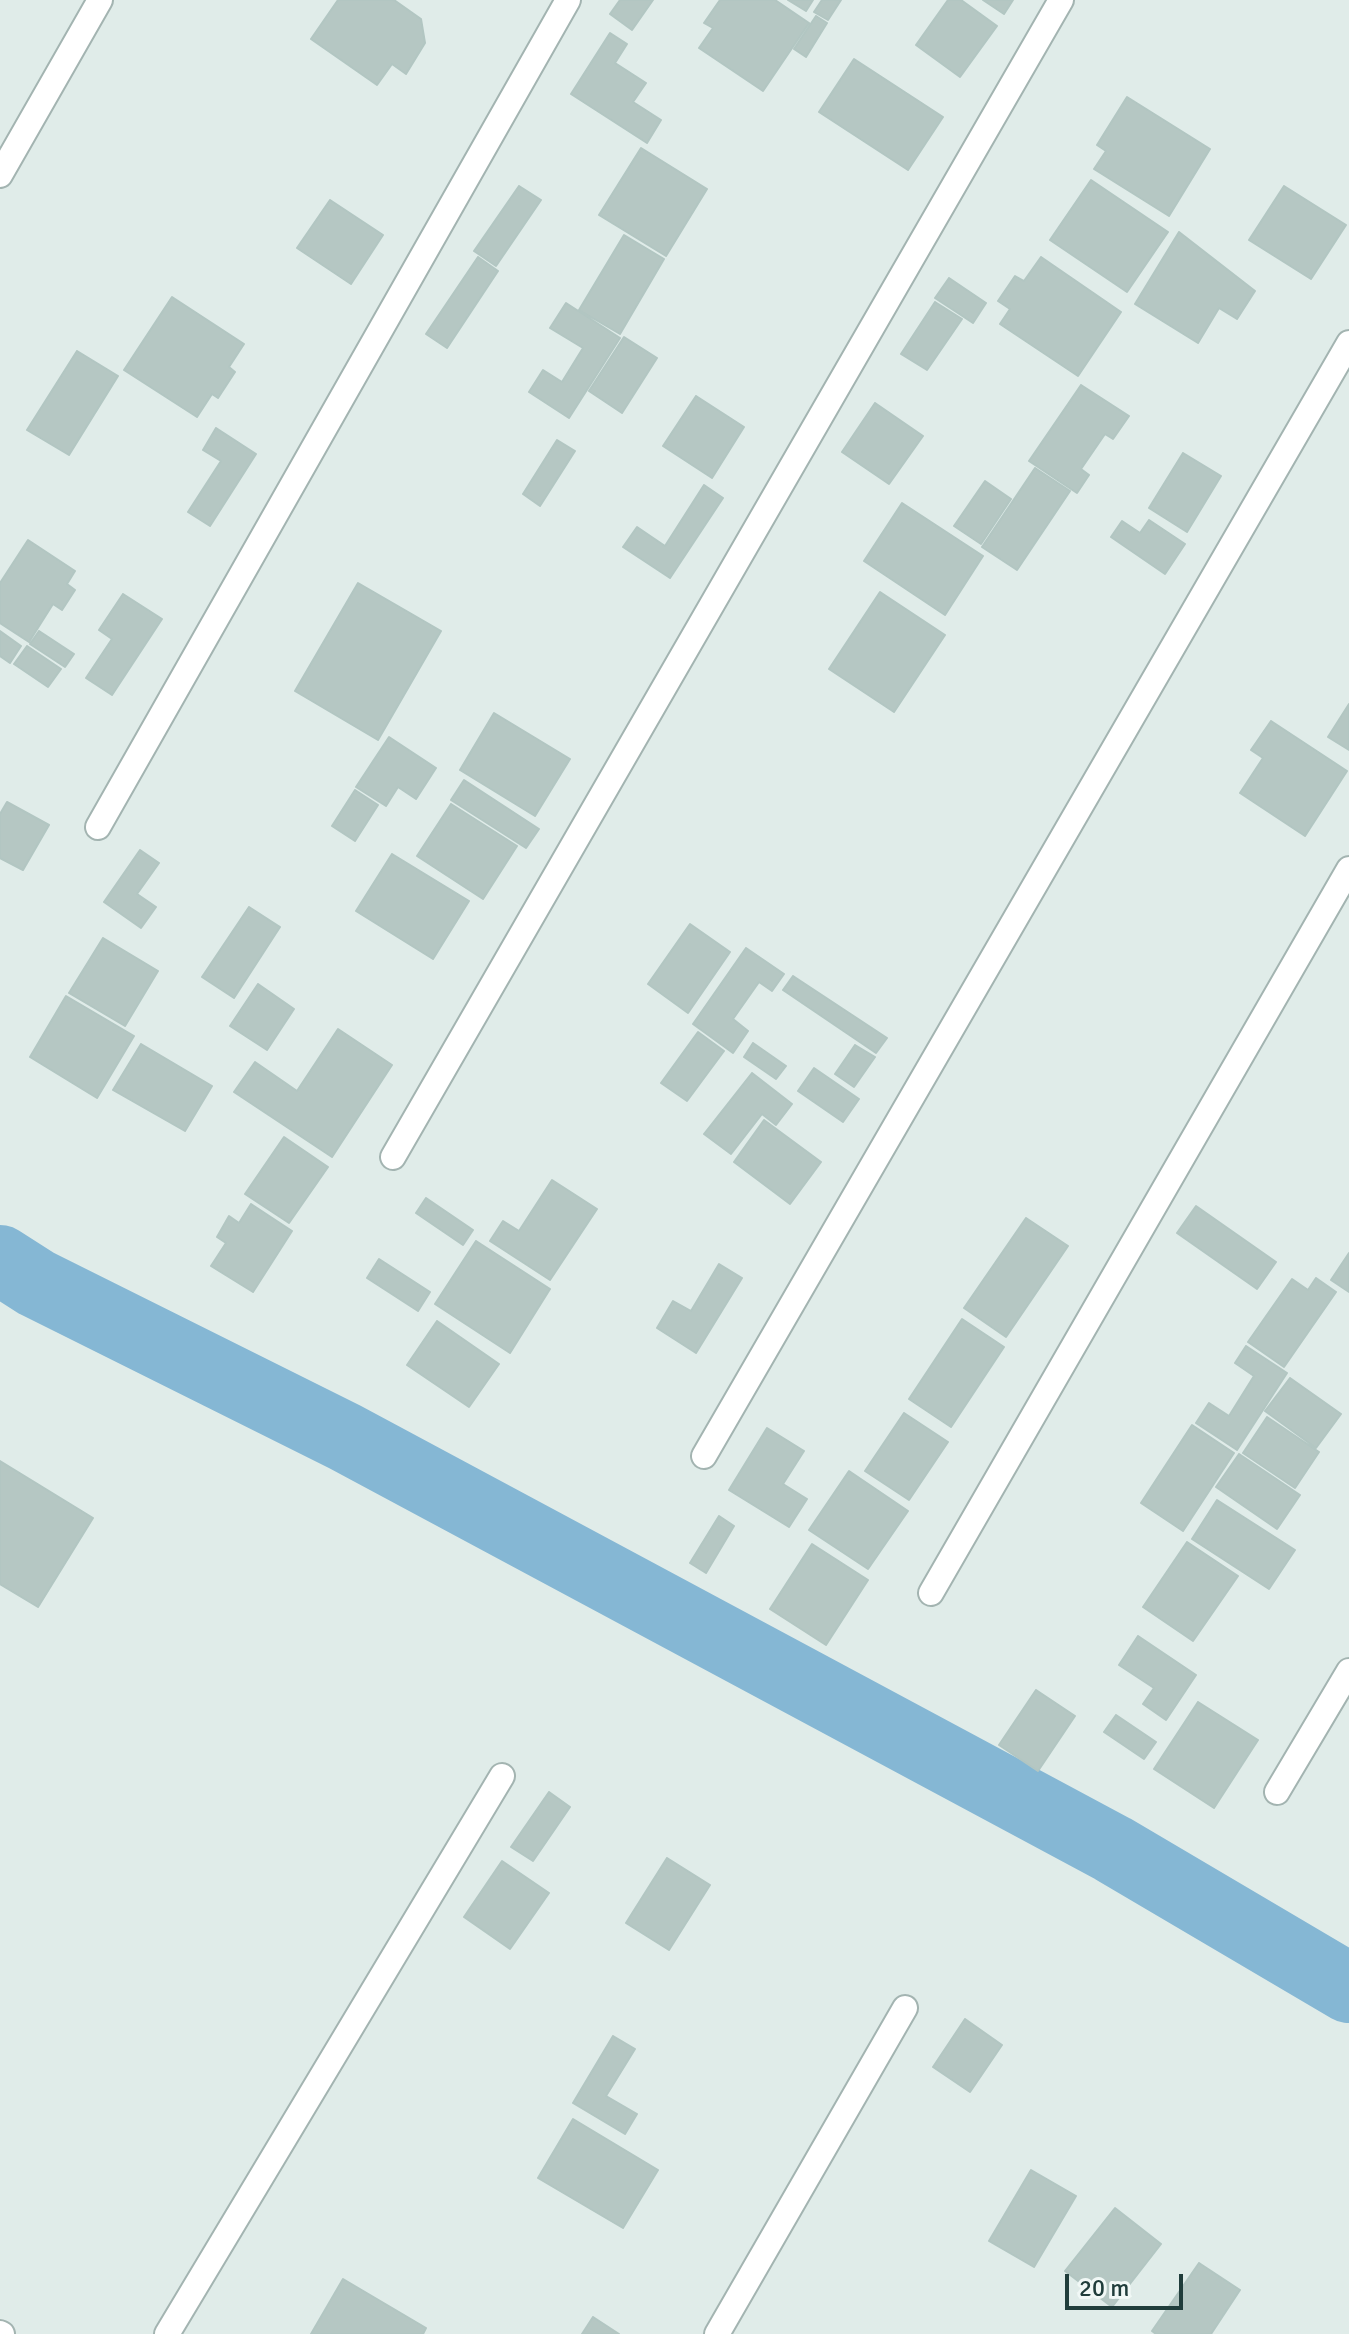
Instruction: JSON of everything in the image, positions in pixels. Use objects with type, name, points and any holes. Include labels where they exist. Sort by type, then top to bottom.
[{"type":"street","points":[[0,175],[100,0]]},
{"type":"street","points":[[98,827],[568,0]]},
{"type":"street","points":[[393,1157],[1061,0]]},
{"type":"street","points":[[704,1456],[1349,343]]},
{"type":"street","points":[[931,1593],[1349,869]]},
{"type":"street","points":[[1277,1792],[1349,1671]]},
{"type":"street","points":[[167,2334],[502,1776]]},
{"type":"street","points":[[717,2334],[905,2008]]},
{"type":"building","points":[[338,0],[394,0],[421,19],[425,43],[406,74],[392,64],[377,85],[311,39]]},
{"type":"building","points":[[620,0],[653,0],[632,30],[610,14]]},
{"type":"building","points":[[720,0],[775,0],[809,23],[763,91],[699,48],[713,28],[704,23]]},
{"type":"building","points":[[788,0],[813,0],[806,11]]},
{"type":"building","points":[[822,0],[841,0],[828,20],[814,12]]},
{"type":"building","points":[[948,0],[961,0],[997,26],[960,77],[916,45]]},
{"type":"building","points":[[983,0],[1013,0],[1004,14]]},
{"type":"building","points":[[816,16],[827,23],[806,57],[794,49]]},
{"type":"building","points":[[610,33],[627,44],[615,63],[646,83],[633,102],[661,120],[647,143],[571,94]]},
{"type":"building","points":[[854,59],[943,117],[908,170],[819,112]]},
{"type":"building","points":[[1127,97],[1210,149],[1169,216],[1094,169],[1106,151],[1097,145]]},
{"type":"building","points":[[641,148],[707,189],[666,256],[599,215]]},
{"type":"building","points":[[1091,180],[1168,232],[1127,292],[1050,240]]},
{"type":"building","points":[[519,186],[541,200],[496,266],[474,251]]},
{"type":"building","points":[[1284,186],[1346,225],[1311,279],[1249,240]]},
{"type":"building","points":[[330,200],[383,235],[351,284],[297,248]]},
{"type":"building","points":[[1179,232],[1255,291],[1237,319],[1219,308],[1198,343],[1135,304]]},
{"type":"building","points":[[624,235],[664,259],[620,334],[579,310]]},
{"type":"building","points":[[478,257],[498,271],[447,348],[426,334]]},
{"type":"building","points":[[1041,257],[1121,312],[1078,376],[1000,324],[1010,309],[998,301],[1015,276],[1024,281]]},
{"type":"building","points":[[949,278],[986,303],[973,323],[935,298]]},
{"type":"building","points":[[172,297],[244,344],[229,367],[235,372],[218,398],[212,394],[197,417],[124,370]]},
{"type":"building","points":[[935,302],[962,319],[927,370],[901,354]]},
{"type":"building","points":[[566,303],[620,338],[569,418],[529,392],[543,370],[562,382],[583,348],[550,328]]},
{"type":"building","points":[[624,337],[657,358],[622,413],[589,391]]},
{"type":"building","points":[[77,351],[118,376],[69,455],[27,430]]},
{"type":"building","points":[[1081,385],[1129,416],[1113,439],[1105,434],[1081,469],[1089,475],[1077,493],[1029,461]]},
{"type":"building","points":[[696,396],[744,427],[712,478],[663,446]]},
{"type":"building","points":[[875,403],[923,436],[889,484],[842,452]]},
{"type":"building","points":[[216,428],[256,454],[210,526],[188,512],[221,461],[203,450]]},
{"type":"building","points":[[557,440],[575,451],[540,506],[523,494]]},
{"type":"building","points":[[1183,453],[1221,476],[1187,532],[1149,508]]},
{"type":"building","points":[[1035,468],[1070,491],[1017,570],[982,547]]},
{"type":"building","points":[[985,481],[1011,499],[981,544],[954,526]]},
{"type":"building","points":[[704,485],[723,498],[670,578],[623,547],[637,527],[665,546]]},
{"type":"building","points":[[902,503],[983,556],[945,615],[864,561]]},
{"type":"building","points":[[1149,520],[1185,544],[1165,574],[1111,537],[1122,521],[1140,533]]},
{"type":"building","points":[[28,540],[75,571],[67,584],[75,590],[62,610],[53,604],[29,642],[0,623],[0,583]]},
{"type":"building","points":[[358,583],[441,631],[378,740],[295,691]]},
{"type":"building","points":[[880,592],[945,635],[894,712],[829,669]]},
{"type":"building","points":[[123,594],[162,619],[112,695],[86,678],[112,639],[99,630]]},
{"type":"building","points":[[0,631],[21,646],[10,663],[0,656]]},
{"type":"building","points":[[39,631],[74,654],[65,667],[30,644]]},
{"type":"building","points":[[27,646],[61,669],[48,687],[14,664]]},
{"type":"building","points":[[1349,704],[1349,750],[1328,737]]},
{"type":"building","points":[[494,713],[570,759],[535,816],[460,770]]},
{"type":"building","points":[[1271,721],[1347,771],[1305,836],[1240,793],[1263,758],[1251,750]]},
{"type":"building","points":[[389,737],[436,768],[416,799],[398,787],[386,806],[356,787]]},
{"type":"building","points":[[464,780],[539,829],[526,848],[451,800]]},
{"type":"building","points":[[355,790],[378,805],[355,841],[332,826]]},
{"type":"building","points":[[7,802],[49,825],[23,870],[0,858],[0,814]]},
{"type":"building","points":[[451,804],[517,846],[483,899],[417,856]]},
{"type":"building","points":[[140,850],[159,863],[137,894],[156,907],[141,928],[104,902]]},
{"type":"building","points":[[392,854],[469,901],[433,959],[356,911]]},
{"type":"building","points":[[249,907],[280,927],[234,998],[202,977]]},
{"type":"building","points":[[690,924],[730,952],[688,1013],[648,984]]},
{"type":"building","points":[[103,938],[158,971],[125,1026],[69,993]]},
{"type":"building","points":[[746,948],[784,974],[772,991],[759,982],[733,1019],[748,1031],[733,1053],[693,1024]]},
{"type":"building","points":[[793,976],[887,1038],[876,1053],[783,990]]},
{"type":"building","points":[[258,984],[294,1009],[267,1050],[230,1026]]},
{"type":"building","points":[[66,996],[134,1036],[97,1098],[30,1057]]},
{"type":"building","points":[[338,1029],[392,1065],[332,1157],[234,1092],[255,1062],[297,1091]]},
{"type":"building","points":[[698,1032],[724,1051],[687,1101],[661,1083]]},
{"type":"building","points":[[753,1043],[786,1066],[776,1079],[744,1057]]},
{"type":"building","points":[[141,1044],[212,1086],[185,1131],[113,1090]]},
{"type":"building","points":[[855,1045],[875,1057],[854,1087],[835,1074]]},
{"type":"building","points":[[814,1068],[859,1099],[843,1122],[798,1091]]},
{"type":"building","points":[[752,1073],[792,1104],[776,1125],[762,1114],[731,1154],[704,1134]]},
{"type":"building","points":[[764,1120],[821,1162],[790,1204],[734,1162]]},
{"type":"building","points":[[284,1137],[328,1167],[289,1223],[245,1194]]},
{"type":"building","points":[[552,1180],[597,1209],[550,1280],[490,1241],[503,1221],[519,1231]]},
{"type":"building","points":[[426,1198],[473,1230],[463,1245],[416,1213]]},
{"type":"building","points":[[251,1204],[292,1231],[253,1292],[211,1266],[226,1243],[217,1237],[229,1216],[239,1223]]},
{"type":"building","points":[[1196,1206],[1276,1262],[1257,1289],[1177,1233]]},
{"type":"building","points":[[1026,1218],[1068,1246],[1006,1337],[964,1308]]},
{"type":"building","points":[[476,1241],[550,1289],[510,1353],[435,1304]]},
{"type":"building","points":[[1349,1253],[1349,1292],[1331,1280]]},
{"type":"building","points":[[379,1259],[430,1292],[418,1311],[367,1278]]},
{"type":"building","points":[[719,1264],[742,1278],[696,1353],[657,1328],[673,1301],[691,1311]]},
{"type":"building","points":[[1316,1278],[1336,1292],[1284,1367],[1248,1342],[1292,1279],[1308,1290]]},
{"type":"building","points":[[962,1319],[1004,1347],[951,1427],[909,1399]]},
{"type":"building","points":[[437,1321],[499,1364],[469,1407],[407,1365]]},
{"type":"building","points":[[1246,1346],[1287,1373],[1237,1450],[1196,1423],[1209,1403],[1229,1416],[1254,1376],[1235,1363]]},
{"type":"building","points":[[1290,1378],[1341,1414],[1316,1448],[1265,1411]]},
{"type":"building","points":[[904,1413],[948,1442],[909,1500],[865,1471]]},
{"type":"building","points":[[1267,1417],[1319,1452],[1295,1488],[1243,1453]]},
{"type":"building","points":[[1192,1425],[1234,1453],[1183,1531],[1141,1503]]},
{"type":"building","points":[[767,1428],[804,1451],[783,1484],[807,1499],[789,1527],[729,1490]]},
{"type":"building","points":[[1239,1454],[1300,1495],[1277,1529],[1216,1487]]},
{"type":"building","points":[[0,1461],[93,1518],[38,1607],[0,1584]]},
{"type":"building","points":[[849,1471],[908,1511],[868,1569],[809,1530]]},
{"type":"building","points":[[1217,1500],[1295,1550],[1269,1589],[1192,1539]]},
{"type":"building","points":[[719,1516],[734,1526],[706,1573],[690,1563]]},
{"type":"building","points":[[1187,1542],[1238,1576],[1193,1641],[1143,1607]]},
{"type":"building","points":[[812,1544],[868,1580],[826,1645],[770,1609]]},
{"type":"building","points":[[1138,1636],[1196,1675],[1166,1720],[1143,1704],[1154,1688],[1119,1665]]},
{"type":"building","points":[[1036,1690],[1075,1716],[1038,1771],[999,1745]]},
{"type":"building","points":[[1198,1702],[1258,1740],[1214,1808],[1154,1769]]},
{"type":"building","points":[[1116,1715],[1156,1742],[1144,1759],[1104,1732]]},
{"type":"building","points":[[549,1792],[570,1807],[533,1861],[511,1847]]},
{"type":"building","points":[[667,1858],[710,1885],[669,1950],[626,1923]]},
{"type":"building","points":[[502,1861],[549,1893],[510,1949],[464,1917]]},
{"type":"building","points":[[965,2019],[1002,2045],[970,2092],[933,2067]]},
{"type":"building","points":[[613,2036],[635,2049],[606,2096],[637,2114],[625,2134],[573,2103]]},
{"type":"building","points":[[573,2119],[658,2170],[623,2228],[538,2178]]},
{"type":"building","points":[[1031,2170],[1076,2196],[1034,2267],[989,2241]]},
{"type":"building","points":[[1115,2208],[1161,2244],[1112,2307],[1065,2271]]},
{"type":"building","points":[[1199,2263],[1240,2290],[1211,2334],[1156,2334],[1152,2331]]},
{"type":"building","points":[[343,2279],[426,2328],[423,2334],[311,2334]]},
{"type":"building","points":[[593,2317],[619,2334],[582,2334]]},
{"type":"waterway","points":[[0,1260],[36,1283],[345,1437],[1113,1849],[1349,1988]]}]
